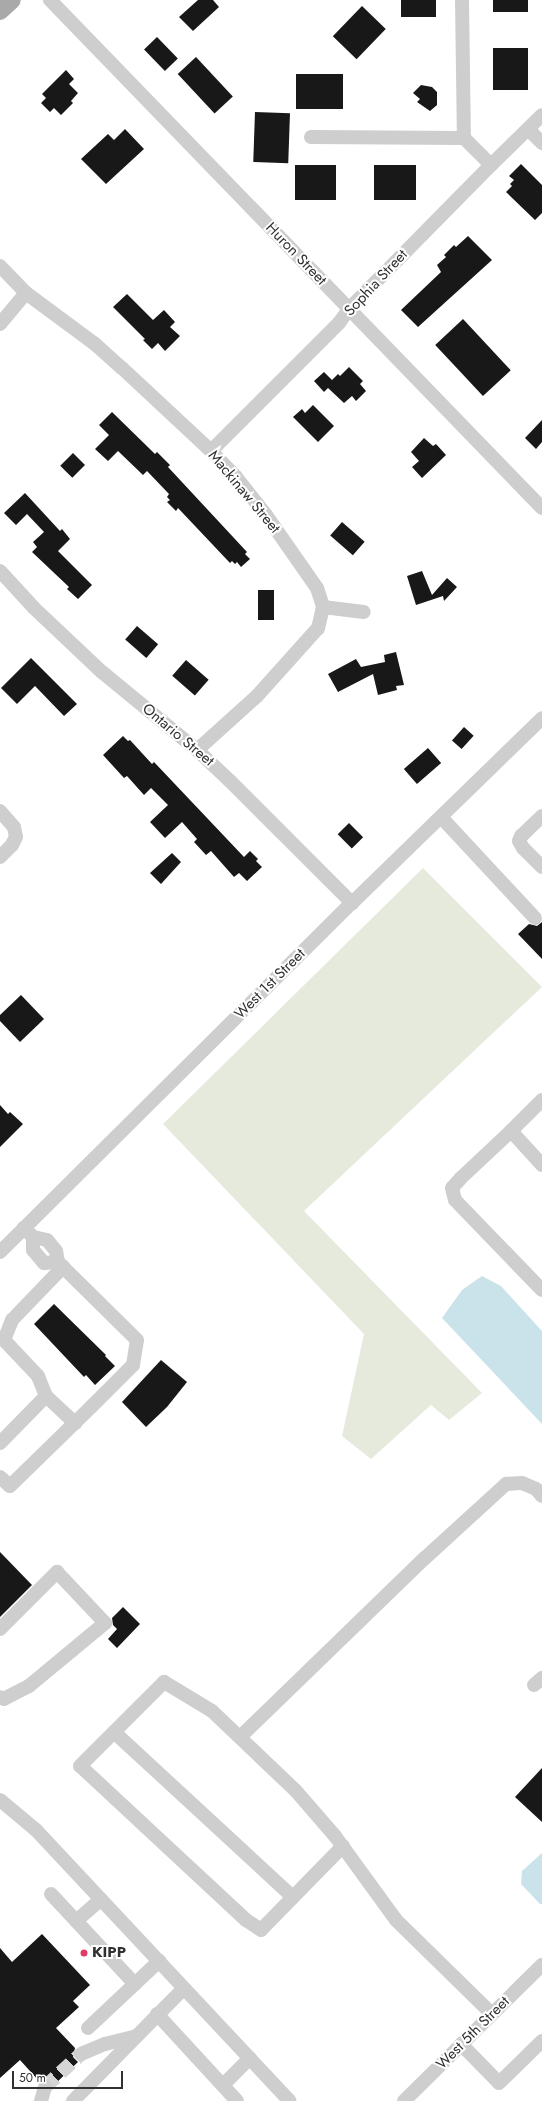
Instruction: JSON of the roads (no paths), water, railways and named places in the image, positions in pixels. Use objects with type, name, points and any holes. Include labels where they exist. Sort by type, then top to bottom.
[{"type":"main road","points":[[0,11],[12,0]]},
{"type":"street","name":"Huron Street","points":[[50,0],[542,508]]},
{"type":"street","points":[[462,0],[464,138]]},
{"type":"street","name":"Sophia Street","points":[[211,451],[339,324],[349,309],[491,164],[542,115]]},
{"type":"street","points":[[528,129],[542,143]]},
{"type":"street","points":[[311,137],[464,138],[491,164]]},
{"type":"street","name":"Mackinaw Street","points":[[0,266],[26,293],[95,344],[211,451],[236,477],[266,515],[317,588],[323,607]]},
{"type":"street","points":[[0,324],[26,293]]},
{"type":"street","name":"Ontario Street","points":[[0,571],[34,608],[102,672],[197,750],[352,902]]},
{"type":"street","points":[[197,750],[257,696],[318,628],[323,607],[364,612]]},
{"type":"street","name":"West 1st Street","points":[[0,1252],[29,1233],[352,902],[542,718]]},
{"type":"street","points":[[0,811],[14,827],[16,836],[12,845],[0,857]]},
{"type":"street","points":[[542,816],[521,836],[519,841],[523,848],[542,867]]},
{"type":"street","points":[[441,817],[535,918]]},
{"type":"street","points":[[542,1100],[452,1188],[455,1200],[542,1290]]},
{"type":"street","points":[[511,1131],[542,1165]]},
{"type":"street","points":[[0,1477],[10,1486],[133,1365],[137,1340],[60,1265],[56,1251],[47,1240],[29,1233]]},
{"type":"street","points":[[60,1265],[12,1320],[4,1340],[38,1376],[46,1396],[75,1423]]},
{"type":"street","points":[[0,1443],[46,1396]]},
{"type":"street","points":[[240,1737],[425,1558],[506,1484],[522,1483],[536,1489],[542,1496]]},
{"type":"street","points":[[0,1629],[57,1572],[105,1623],[29,1686],[4,1699],[0,1697]]},
{"type":"street","points":[[343,1846],[261,1930],[246,1920],[80,1766],[164,1682],[212,1711],[296,1791],[343,1846],[396,1920],[492,2014]]},
{"type":"street","points":[[114,1732],[293,1898]]},
{"type":"street","points":[[0,1800],[36,1830],[290,2101]]},
{"type":"street","points":[[51,1894],[135,1984]]},
{"type":"street","points":[[76,1921],[101,1899]]},
{"type":"street","points":[[88,2028],[159,1961]]},
{"type":"street","name":"West 5th Street","points":[[404,2101],[542,1965]]},
{"type":"street","points":[[73,2101],[184,1988]]},
{"type":"street","points":[[157,2014],[237,2101]]},
{"type":"street","points":[[81,2054],[105,2044],[136,2036]]},
{"type":"street","points":[[461,2044],[499,2083],[542,2040]]},
{"type":"street","points":[[222,2085],[250,2058]]},
{"type":"street","points":[[41,2101],[45,2086]]},
{"type":"water","points":[[482,1276],[501,1286],[542,1331],[542,1424],[442,1318],[462,1290]]},
{"type":"water","points":[[542,1853],[542,1904],[540,1904],[521,1884],[522,1871]]},
{"type":"tunnel","points":[[45,2087],[81,2054]]},
{"type":"place","name":"KIPP","points":[[84,1953]]}]
